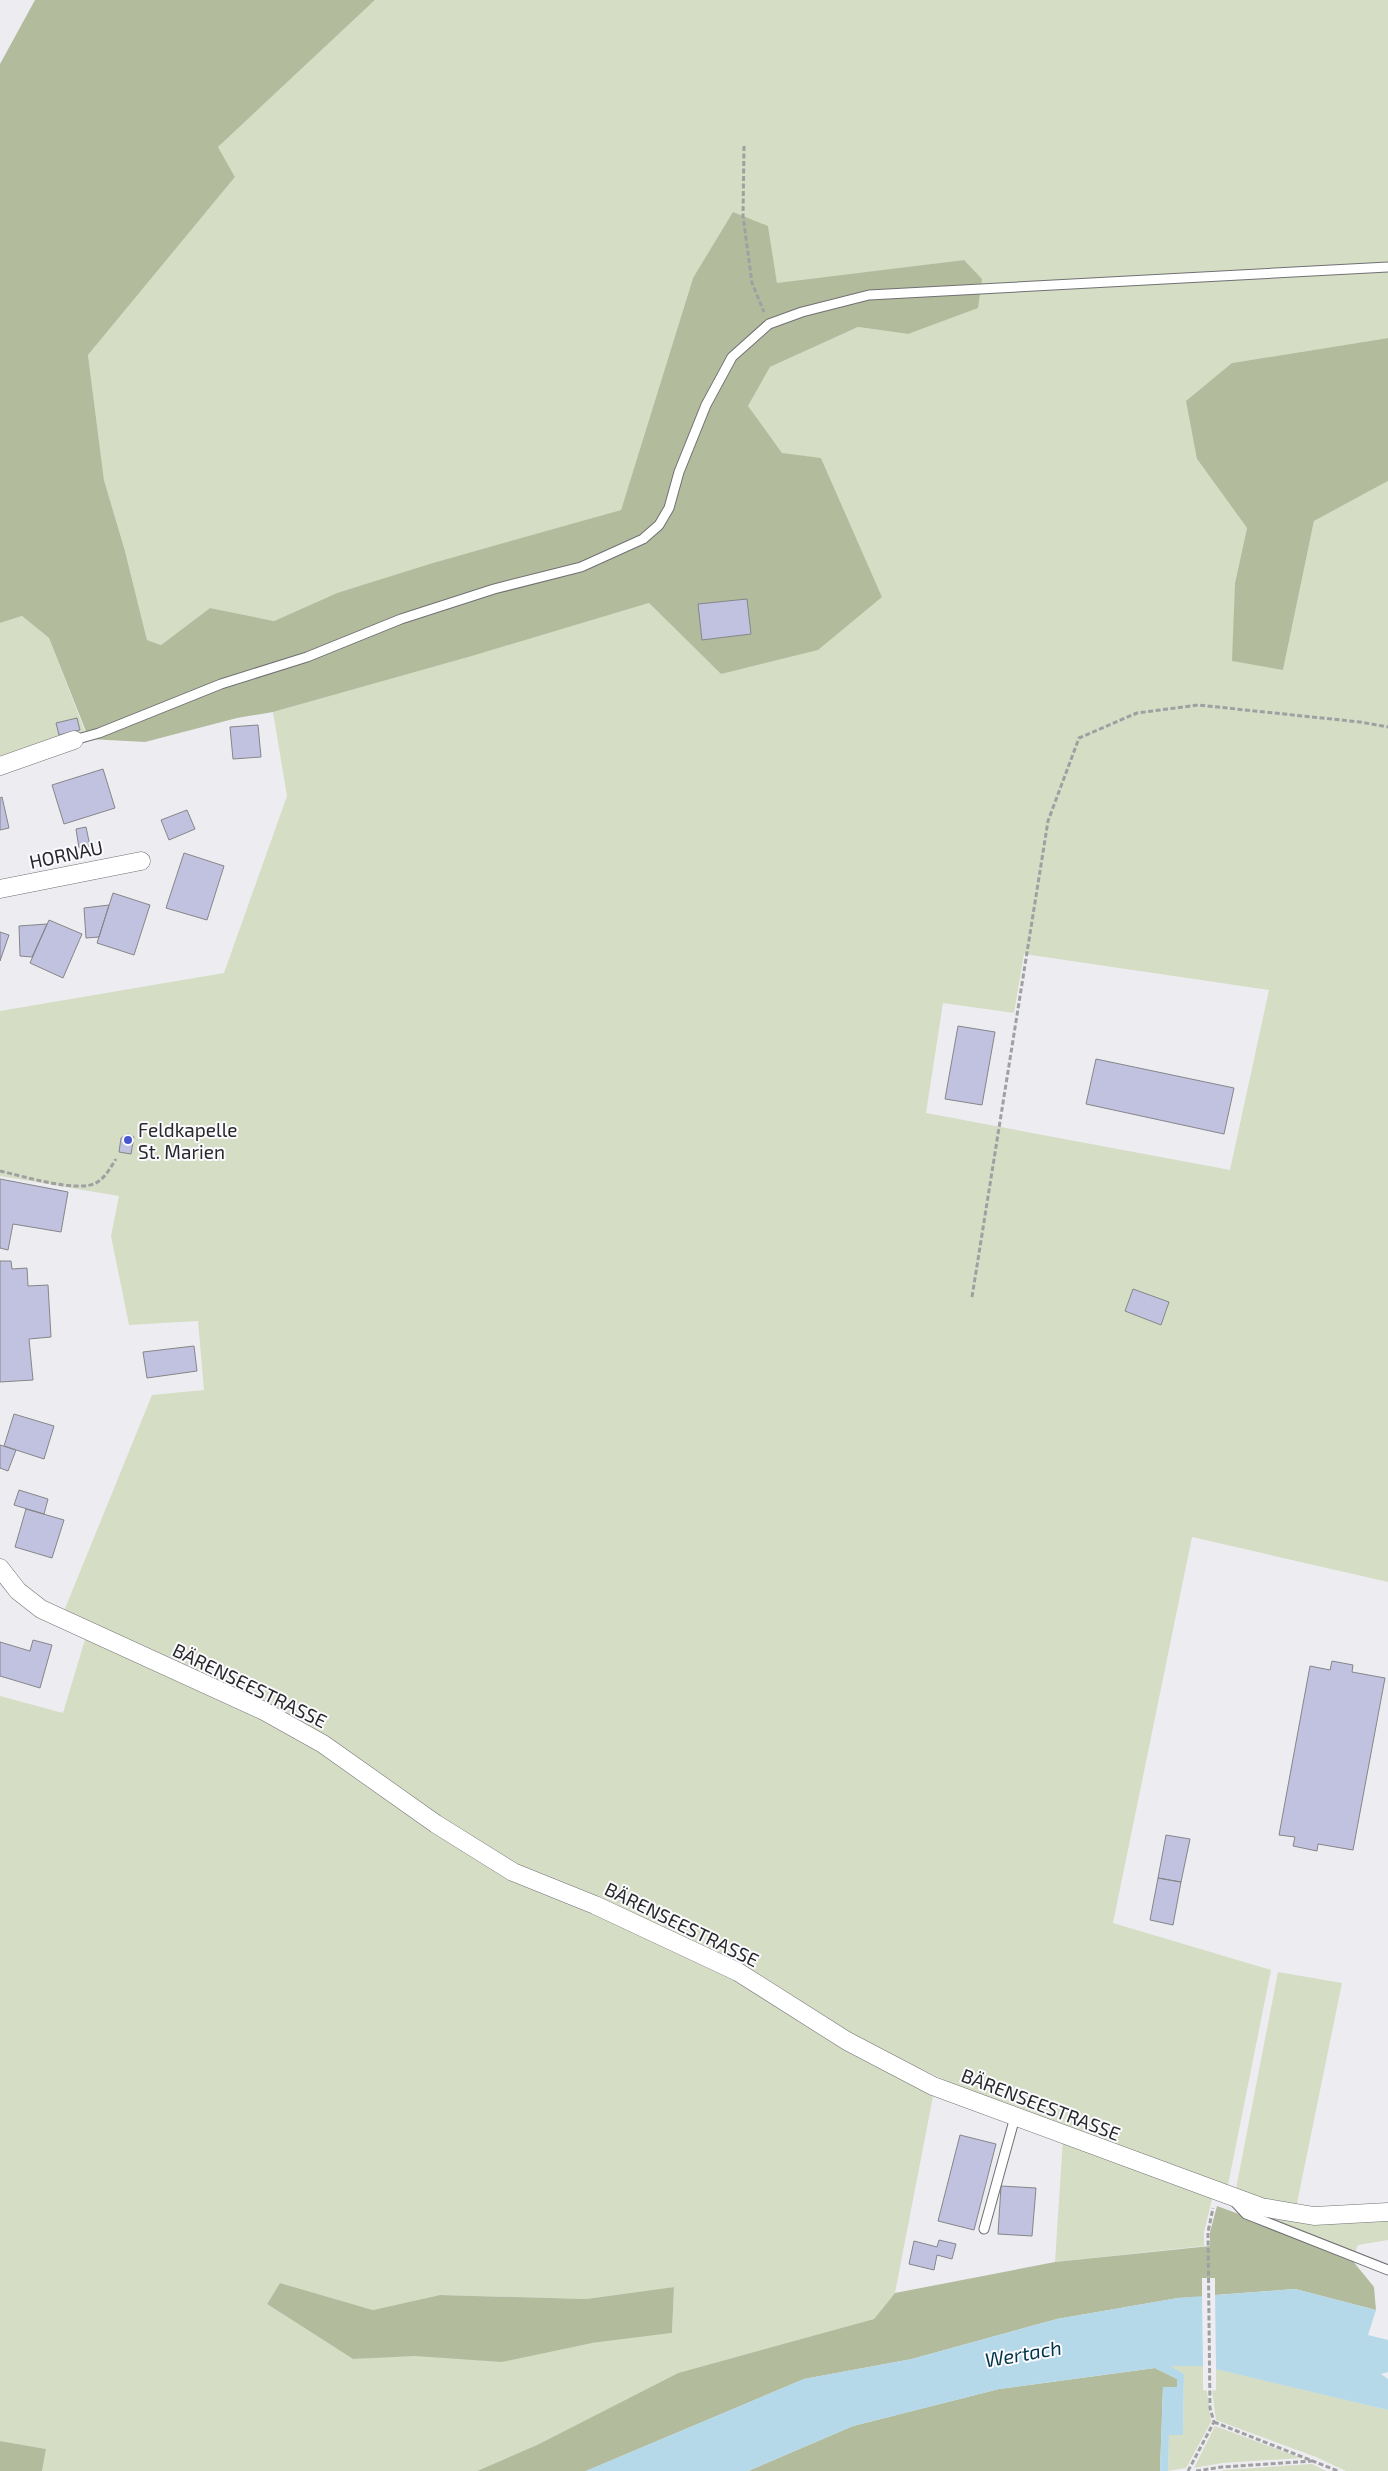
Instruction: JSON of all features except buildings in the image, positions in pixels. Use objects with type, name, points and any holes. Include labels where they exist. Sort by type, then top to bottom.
[{"type":"street","points":[[0,766],[74,740]]},
{"type":"street","name":"HORNAU","points":[[0,890],[141,861]]},
{"type":"street","name":"BÄRENSEESTRASSE","points":[[0,1568],[18,1591],[41,1609],[264,1711],[323,1744],[436,1824],[513,1872],[595,1905],[738,1972],[847,2041],[933,2086],[1224,2196],[1261,2208],[1314,2216],[1388,2212]]},
{"type":"lane","points":[[74,740],[99,733],[222,684],[307,657],[400,619],[494,589],[581,567],[643,538],[659,525],[669,508],[679,472],[706,405],[732,357],[770,324],[802,312],[869,295],[1388,267]]},
{"type":"lane","points":[[984,2229],[1015,2117]]},
{"type":"lane","points":[[1224,2196],[1246,2214],[1388,2270]]},
{"type":"path","points":[[744,146],[743,216],[752,283],[770,324]]},
{"type":"path","points":[[972,1298],[1048,821],[1079,738],[1137,713],[1198,705],[1360,722],[1388,727]]},
{"type":"path","points":[[0,1171],[81,1187],[95,1183],[106,1175],[116,1159]]},
{"type":"path","points":[[1188,2471],[1214,2422],[1210,2408],[1208,2232],[1224,2196]]},
{"type":"path","points":[[1214,2422],[1315,2460],[1338,2471]]},
{"type":"path","points":[[1196,2471],[1222,2467],[1315,2460]]},
{"type":"green space","points":[[35,0],[375,0],[218,147],[235,177],[88,355],[104,480],[125,551],[147,640],[161,645],[210,608],[274,621],[337,593],[433,563],[621,510],[693,278],[733,212],[768,226],[777,283],[964,260],[982,279],[978,308],[908,334],[858,327],[770,367],[748,406],[782,453],[821,458],[882,597],[818,650],[721,674],[649,603],[472,656],[273,712],[237,718],[145,742],[89,739],[49,638],[22,616],[0,623],[0,64]]},
{"type":"green space","points":[[375,0],[1388,0],[1388,338],[1232,363],[1197,459],[1247,528],[1235,583],[1283,670],[1314,521],[1388,481],[1388,1582],[1192,1537],[1113,1923],[1271,1970],[1227,2190],[1015,2112],[849,2036],[516,1866],[324,1740],[62,1616],[152,1395],[204,1390],[198,1321],[129,1325],[111,1236],[119,1196],[0,1176],[0,1011],[224,973],[287,796],[273,712],[472,656],[649,603],[721,674],[882,597],[821,458],[782,454],[748,406],[770,367],[858,327],[908,334],[964,260],[777,284],[768,226],[693,278],[621,510],[337,593],[274,621],[210,608],[161,645],[147,640],[125,551],[104,480],[88,355],[235,177],[218,147]],"holes":[[[1024,954],[1269,990],[1230,1170],[926,1113],[943,1003],[1014,1013]]]},
{"type":"green space","points":[[1388,338],[1388,481],[1314,521],[1283,670],[1232,661],[1235,583],[1247,528],[1197,459],[1186,401],[1232,363]]},
{"type":"green space","points":[[22,616],[49,638],[86,734],[0,763],[0,623]]},
{"type":"green space","points":[[86,1636],[262,1716],[320,1749],[435,1829],[732,1975],[934,2091],[895,2293],[874,2319],[678,2373],[537,2445],[477,2471],[42,2471],[46,2449],[0,2441],[0,1696],[63,1713]],"holes":[[[280,2283],[373,2310],[440,2295],[586,2299],[674,2287],[672,2333],[592,2343],[353,2359],[267,2304]]]},
{"type":"green space","points":[[1278,1972],[1342,1983],[1296,2208],[1235,2194]]},
{"type":"green space","points":[[1063,2139],[1213,2195],[1204,2232],[1204,2246],[1055,2262]]},
{"type":"green space","points":[[1217,2206],[1304,2238],[1352,2260],[1374,2287],[1376,2310],[1295,2289],[1215,2295],[1215,2278],[1202,2278],[1202,2297],[1178,2298],[1057,2319],[912,2359],[804,2379],[586,2471],[477,2471],[537,2445],[678,2373],[874,2319],[895,2293],[1055,2262],[1210,2246],[1210,2232]]},
{"type":"green space","points":[[1259,2216],[1388,2217],[1388,2240],[1358,2245],[1354,2255]]},
{"type":"green space","points":[[280,2283],[373,2310],[440,2295],[586,2299],[674,2287],[672,2333],[592,2343],[502,2362],[415,2356],[353,2359],[267,2304]]},
{"type":"green space","points":[[1169,2366],[1203,2366],[1203,2390],[1207,2391],[1211,2422],[1186,2468],[1168,2471],[1169,2435],[1183,2435],[1184,2374]]},
{"type":"green space","points":[[1155,2368],[1177,2379],[1177,2387],[1163,2387],[1160,2471],[748,2471],[853,2426],[999,2389]]},
{"type":"green space","points":[[1216,2369],[1388,2410],[1388,2471],[1346,2471],[1316,2457],[1216,2420],[1212,2391],[1216,2390]]},
{"type":"green space","points":[[1215,2426],[1301,2458],[1222,2463],[1194,2468]]},
{"type":"green space","points":[[0,2441],[46,2449],[42,2471],[0,2471]]},
{"type":"green space","points":[[1312,2464],[1326,2471],[1220,2471],[1224,2470]]},
{"type":"water","name":"Wertach","points":[[1295,2289],[1376,2310],[1368,2335],[1388,2340],[1388,2372],[1381,2374],[1388,2379],[1388,2410],[1203,2366],[1170,2366],[1184,2374],[1183,2435],[1169,2435],[1168,2471],[1160,2471],[1163,2387],[1177,2387],[1177,2379],[1155,2368],[999,2389],[853,2426],[748,2471],[586,2471],[804,2379],[912,2359],[1057,2319],[1178,2298]]},
{"type":"pier","points":[[1215,2293],[1216,2372],[1203,2369],[1202,2294]]},
{"type":"place","name":"Feldkapelle St. Marien","points":[[128,1140]]}]
